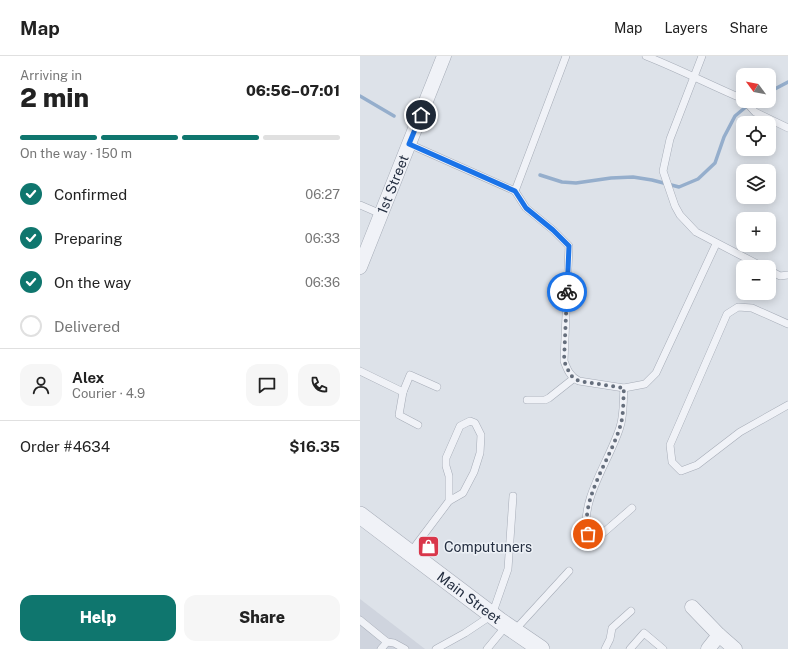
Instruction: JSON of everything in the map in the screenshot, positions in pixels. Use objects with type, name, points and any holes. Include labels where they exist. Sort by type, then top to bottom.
[{"type":"street","name":"1st Street","points":[[360,267],[444,56]]},
{"type":"street","name":"Main Street","points":[[360,515],[492,616],[541,649]]},
{"type":"street","points":[[692,606],[735,649]]},
{"type":"street","points":[[708,649],[720,635]]},
{"type":"lane","points":[[515,191],[566,56]]},
{"type":"lane","points":[[646,56],[736,95]]},
{"type":"lane","points":[[702,56],[670,139],[663,172],[675,206],[680,215],[696,232],[716,244],[749,260]]},
{"type":"lane","points":[[752,108],[755,112],[788,128]]},
{"type":"lane","points":[[409,144],[515,191],[526,208],[553,230],[569,246],[564,361],[573,378],[597,384],[624,388],[645,384],[656,373],[716,244]]},
{"type":"lane","points":[[360,205],[381,214]]},
{"type":"lane","points":[[776,274],[780,276],[788,275]]},
{"type":"lane","points":[[788,324],[752,308],[738,307],[727,314],[670,445],[672,462],[682,471],[698,466],[740,432],[788,405]]},
{"type":"lane","points":[[360,371],[403,392]]},
{"type":"lane","points":[[418,425],[399,416],[403,392],[410,375],[437,387]]},
{"type":"lane","points":[[527,400],[545,400],[550,398],[573,378]]},
{"type":"lane","points":[[624,388],[621,426],[593,493],[586,527],[588,534],[591,537],[602,534],[632,508]]},
{"type":"lane","points":[[410,553],[449,501],[463,493],[474,472],[480,453],[481,435],[475,423],[470,421],[460,426],[446,458],[446,466],[449,476],[449,501]]},
{"type":"lane","points":[[436,649],[466,633],[492,616],[508,569],[513,496]]},
{"type":"lane","points":[[487,649],[569,572]]},
{"type":"lane","points":[[605,649],[610,639],[612,628],[631,611]]},
{"type":"lane","points":[[360,620],[388,642],[394,643],[405,649]]},
{"type":"lane","points":[[630,649],[644,632],[663,649]]},
{"type":"lane","points":[[381,649],[388,642]]},
{"type":"shaded area","points":[[360,599],[425,649],[360,649]]},
{"type":"waterway","points":[[776,88],[788,82]]},
{"type":"waterway","points":[[360,96],[394,116]]},
{"type":"waterway","points":[[540,175],[562,182],[576,183],[611,178],[633,177],[679,187],[698,179],[715,163],[724,137],[735,116],[745,108]]},
{"type":"way so far","points":[[567,292],[564,361],[569,372],[573,378],[579,381],[624,388],[621,426],[593,493],[586,527],[588,534]]},
{"type":"place","name":"Computuners","points":[[429,547]]},
{"type":"route","points":[[421,115],[409,144],[515,191],[526,208],[553,230],[569,246],[567,292]]}]
